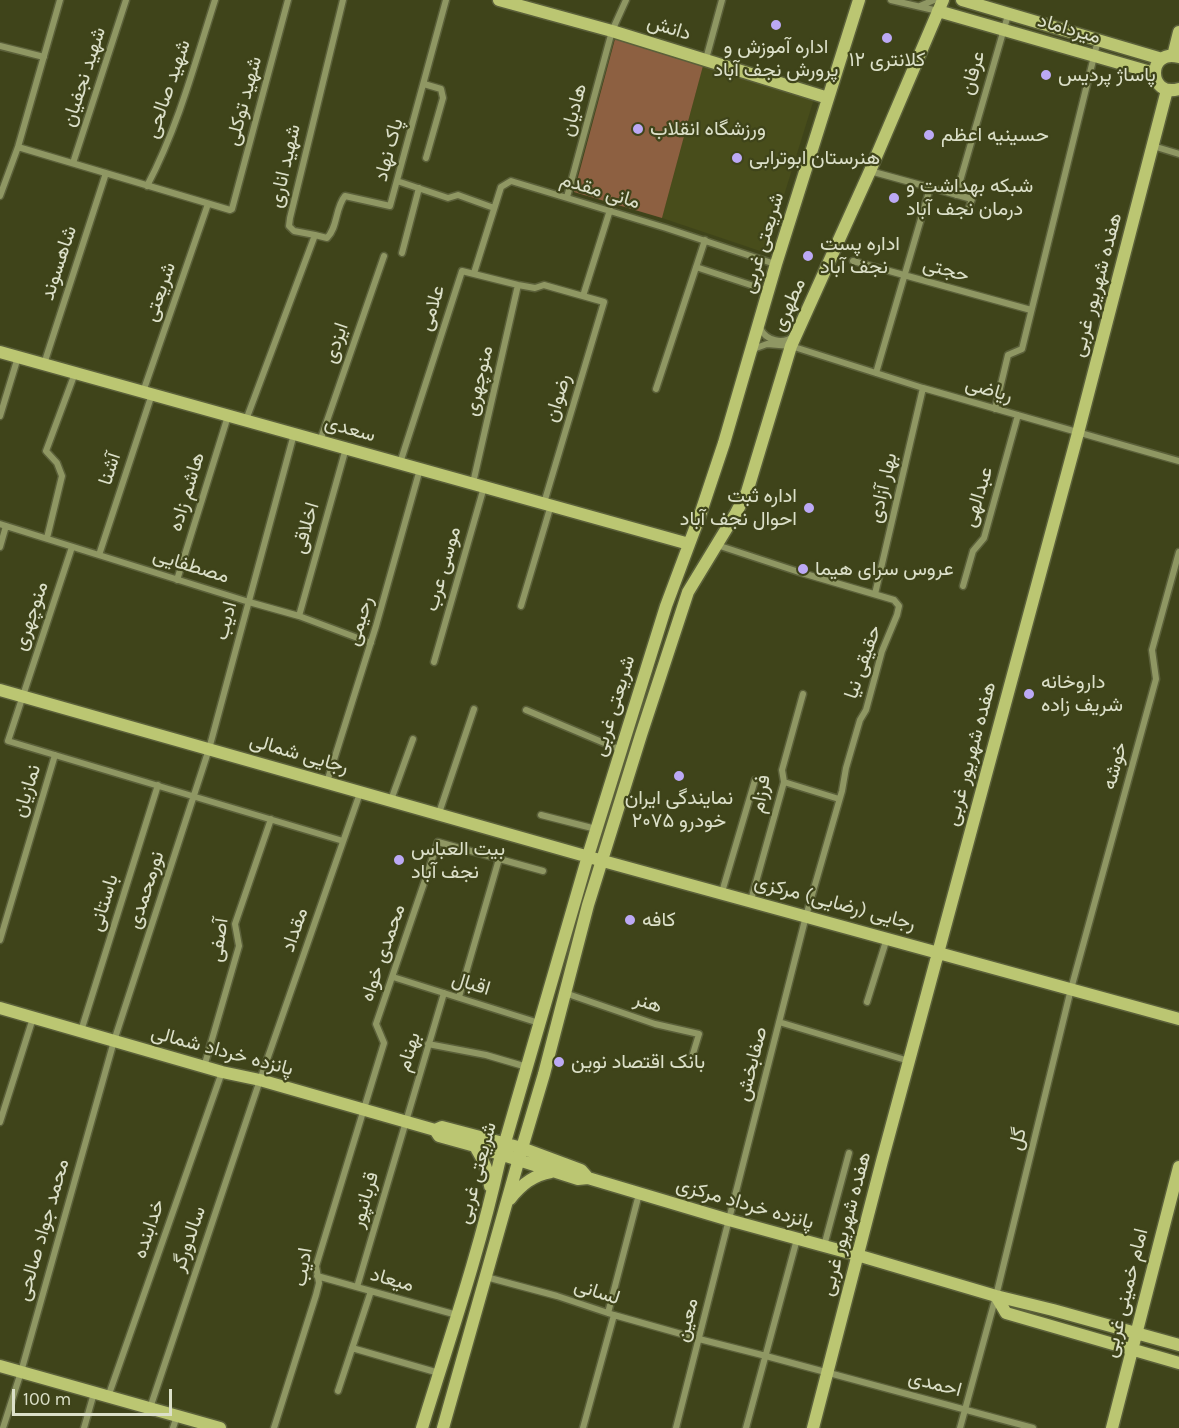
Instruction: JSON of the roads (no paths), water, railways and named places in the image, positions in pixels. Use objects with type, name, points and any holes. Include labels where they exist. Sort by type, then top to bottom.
[{"type":"street","points":[[0,196],[18,147],[60,0]]},
{"type":"street","name":"شهید نجفیان","points":[[73,163],[126,0]]},
{"type":"street","name":"شهید صالحی","points":[[147,186],[162,158],[181,108],[215,0]]},
{"type":"street","name":"شهید توکلی","points":[[208,204],[232,209],[288,0]]},
{"type":"street","name":"شهید اناری","points":[[315,235],[294,231],[289,226],[343,0]]},
{"type":"street","name":"پاک نهاد","points":[[315,235],[327,238],[332,233],[340,202],[345,196],[390,206],[446,0]]},
{"type":"street","name":"دانش","points":[[499,0],[521,3],[828,98]]},
{"type":"street","name":"هادیان","points":[[567,197],[612,31],[626,0]]},
{"type":"street","points":[[706,59],[722,0]]},
{"type":"street","name":"شریعتی غربی","points":[[422,1428],[491,1199],[539,1023],[596,829],[666,606],[721,453],[776,264],[859,0]]},
{"type":"street","points":[[891,0],[920,6],[938,4]]},
{"type":"street","name":"میرداماد","points":[[962,0],[1098,40],[1171,57]]},
{"type":"street","points":[[920,6],[938,4]]},
{"type":"street","name":"میرداماد","points":[[938,4],[1003,31],[1154,74]]},
{"type":"street","name":"مطهری","points":[[688,592],[747,492],[790,342],[870,171],[938,4]]},
{"type":"street","name":"عرفان","points":[[956,195],[1008,15]]},
{"type":"street","points":[[1173,90],[1158,84],[1154,74],[1158,63],[1171,57],[1179,32]]},
{"type":"street","points":[[995,409],[1008,355],[1022,349],[1098,40]]},
{"type":"street","points":[[0,46],[44,57]]},
{"type":"street","points":[[424,84],[441,89],[442,98],[426,158]]},
{"type":"street","name":"هفده شهریور غربی","points":[[813,1428],[1153,146],[1173,90]]},
{"type":"street","points":[[1153,146],[1179,154]]},
{"type":"street","points":[[18,147],[208,204]]},
{"type":"street","points":[[870,171],[972,199],[968,211]]},
{"type":"street","name":"شاهسوند","points":[[44,364],[106,173]]},
{"type":"street","points":[[397,181],[448,198],[458,195],[494,208]]},
{"type":"street","name":"مانی مقدم","points":[[474,273],[501,187],[512,181],[776,264]]},
{"type":"street","points":[[402,254],[419,188]]},
{"type":"street","points":[[876,373],[930,188]]},
{"type":"street","name":"شریعتی","points":[[148,393],[208,204]]},
{"type":"street","points":[[582,296],[610,210]]},
{"type":"street","points":[[246,420],[315,235]]},
{"type":"street","points":[[656,388],[705,240]]},
{"type":"street","name":"ایزدی","points":[[320,441],[384,256]]},
{"type":"street","name":"حجتی","points":[[853,261],[1031,310]]},
{"type":"street","points":[[696,267],[769,291]]},
{"type":"street","name":"علامی","points":[[400,463],[462,271],[535,288],[544,285],[604,302]]},
{"type":"street","name":"منوچهری","points":[[479,485],[518,285]]},
{"type":"street","name":"رضوان","points":[[521,606],[604,302]]},
{"type":"street","points":[[758,325],[762,334],[770,339],[781,341],[790,339],[790,342]]},
{"type":"street","points":[[750,355],[756,348],[767,344],[790,342]]},
{"type":"street","name":"ریاضی","points":[[790,342],[923,388],[1179,461]]},
{"type":"street","name":"سعدی","points":[[0,352],[688,544]]},
{"type":"street","points":[[0,416],[18,357]]},
{"type":"street","points":[[47,538],[62,476],[57,463],[46,451],[75,372]]},
{"type":"street","name":"بهار آزادی","points":[[875,594],[923,388]]},
{"type":"street","name":"آشنا","points":[[99,555],[148,393]]},
{"type":"street","name":"هاشم زاده","points":[[177,579],[228,415]]},
{"type":"street","name":"عبدالهی","points":[[963,586],[973,551],[984,538],[1018,416]]},
{"type":"street","name":"ادیب","points":[[209,749],[294,434]]},
{"type":"street","name":"اخلاقی","points":[[299,616],[346,448]]},
{"type":"street","name":"رحیمی","points":[[327,782],[371,643],[420,468]]},
{"type":"street","name":"موسی عرب","points":[[434,662],[479,485]]},
{"type":"street","points":[[0,547],[3,525]]},
{"type":"street","name":"مصطفایی","points":[[3,525],[299,616],[371,643]]},
{"type":"street","name":"حقیقی نیا","points":[[717,545],[894,600],[899,606],[882,651],[866,710],[860,720],[806,916]]},
{"type":"street","name":"منوچهری","points":[[55,755],[8,741],[72,547]]},
{"type":"street","name":"خوشه","points":[[1071,989],[1156,679],[1152,650],[1179,552]]},
{"type":"street","name":"شریعتی غربی","points":[[443,1428],[544,1074],[588,905],[688,592]]},
{"type":"street","name":"رجایی شمالی","points":[[1,694],[22,696],[588,856]]},
{"type":"street","name":"فرزام","points":[[751,900],[784,782],[782,770],[803,694]]},
{"type":"street","points":[[439,813],[474,709]]},
{"type":"street","points":[[526,710],[621,750]]},
{"type":"street","points":[[391,800],[413,739]]},
{"type":"street","name":"نورمحمدی","points":[[114,1041],[209,749]]},
{"type":"street","points":[[55,755],[343,841]]},
{"type":"street","name":"نمازیان","points":[[0,940],[55,755]]},
{"type":"street","points":[[722,892],[755,780]]},
{"type":"street","points":[[784,782],[839,799]]},
{"type":"street","name":"باستانی","points":[[81,1032],[158,785]]},
{"type":"street","name":"مقداد","points":[[260,1080],[360,791]]},
{"type":"street","points":[[541,815],[596,829]]},
{"type":"street","name":"آصفی","points":[[204,1067],[239,946],[235,924],[271,819]]},
{"type":"street","name":"محمدی خواه","points":[[364,1110],[384,1043],[376,1024],[438,842],[499,859]]},
{"type":"street","name":"رجایی (رضایی) مرکزی","points":[[588,856],[1179,1019]]},
{"type":"street","points":[[459,997],[499,859],[543,871]]},
{"type":"street","name":"صفابخش","points":[[729,1220],[806,916]]},
{"type":"street","points":[[867,1002],[887,938]]},
{"type":"street","name":"اقبال","points":[[393,977],[539,1023]]},
{"type":"street","name":"گل","points":[[960,1428],[996,1296],[1071,989]]},
{"type":"street","name":"بهنام","points":[[405,1121],[444,993]]},
{"type":"street","name":"هنر","points":[[564,993],[655,1024],[699,1034],[692,1057]]},
{"type":"street","name":"پانزده خرداد شمالی","points":[[0,1008],[204,1067],[260,1080],[405,1121],[435,1130],[439,1136],[475,1146],[504,1149]]},
{"type":"street","points":[[0,1122],[33,1018]]},
{"type":"street","points":[[779,1022],[909,1061]]},
{"type":"street","name":"محمد جواد صالحی","points":[[3,1428],[21,1372],[114,1041]]},
{"type":"street","points":[[429,1044],[486,1055],[527,1067]]},
{"type":"street","name":"خدابنده","points":[[108,1397],[222,1072]]},
{"type":"street","name":"سالدورگر","points":[[150,1408],[260,1080]]},
{"type":"street","name":"ادیب","points":[[274,1428],[316,1295],[319,1282],[316,1266],[364,1110]]},
{"type":"street","name":"قربانپور","points":[[357,1287],[405,1121]]},
{"type":"street","name":"پانزده خرداد شمالی","points":[[435,1130],[442,1127],[520,1154]]},
{"type":"street","points":[[475,1146],[485,1162],[490,1178],[491,1199]]},
{"type":"street","points":[[824,1246],[849,1153]]},
{"type":"street","name":"پانزده خرداد مرکزی","points":[[520,1154],[553,1171],[578,1179],[588,1178],[996,1296],[1179,1345]]},
{"type":"street","name":"پانزده خرداد مرکزی","points":[[520,1154],[581,1170],[588,1178]]},
{"type":"street","name":"امام خمینی غربی","points":[[1112,1428],[1179,1167]]},
{"type":"street","points":[[506,1205],[515,1193],[532,1178],[540,1173],[553,1171]]},
{"type":"street","points":[[583,1428],[639,1194]]},
{"type":"street","name":"معین","points":[[676,1428],[729,1220]]},
{"type":"street","points":[[746,1428],[797,1239]]},
{"type":"street","name":"میعاد","points":[[318,1276],[457,1315]]},
{"type":"street","name":"لسانی","points":[[486,1276],[611,1314],[766,1356]]},
{"type":"street","points":[[338,1391],[371,1291]]},
{"type":"street","name":"پانزده خرداد مرکزی","points":[[996,1296],[1006,1313],[1179,1363]]},
{"type":"street","points":[[352,1348],[439,1373]]},
{"type":"street","name":"احمدی","points":[[766,1356],[1034,1428]]},
{"type":"street","points":[[0,1366],[150,1408],[175,1422],[214,1427]]},
{"type":"street","points":[[84,1428],[94,1393]]},
{"type":"place","name":"اداره آموزش و پرورش نجف آباد","points":[[776,25]]},
{"type":"place","name":"کلانتری ۱۲","points":[[887,38]]},
{"type":"place","name":"پاساژ پردیس","points":[[1046,75]]},
{"type":"place","name":"ورزشگاه انقلاب","points":[[638,129]]},
{"type":"place","name":"حسینیه اعظم","points":[[929,135]]},
{"type":"place","name":"هنرستان ابوترابی","points":[[737,158]]},
{"type":"place","name":"شبکه بهداشت و درمان نجف آباد","points":[[894,198]]},
{"type":"place","name":"اداره پست نجف آباد","points":[[808,256]]},
{"type":"place","name":"اداره ثبت احوال نجف آباد","points":[[809,508]]},
{"type":"place","name":"عروس سرای هیما","points":[[803,569]]},
{"type":"place","name":"داروخانه شریف زاده","points":[[1029,694]]},
{"type":"place","name":"نمایندگی ایران خودرو ۲۰۷۵","points":[[679,776]]},
{"type":"place","name":"بیت العباس نجف آباد","points":[[399,860]]},
{"type":"place","name":"کافه","points":[[630,920]]},
{"type":"place","name":"بانک اقتصاد نوین","points":[[559,1062]]}]
